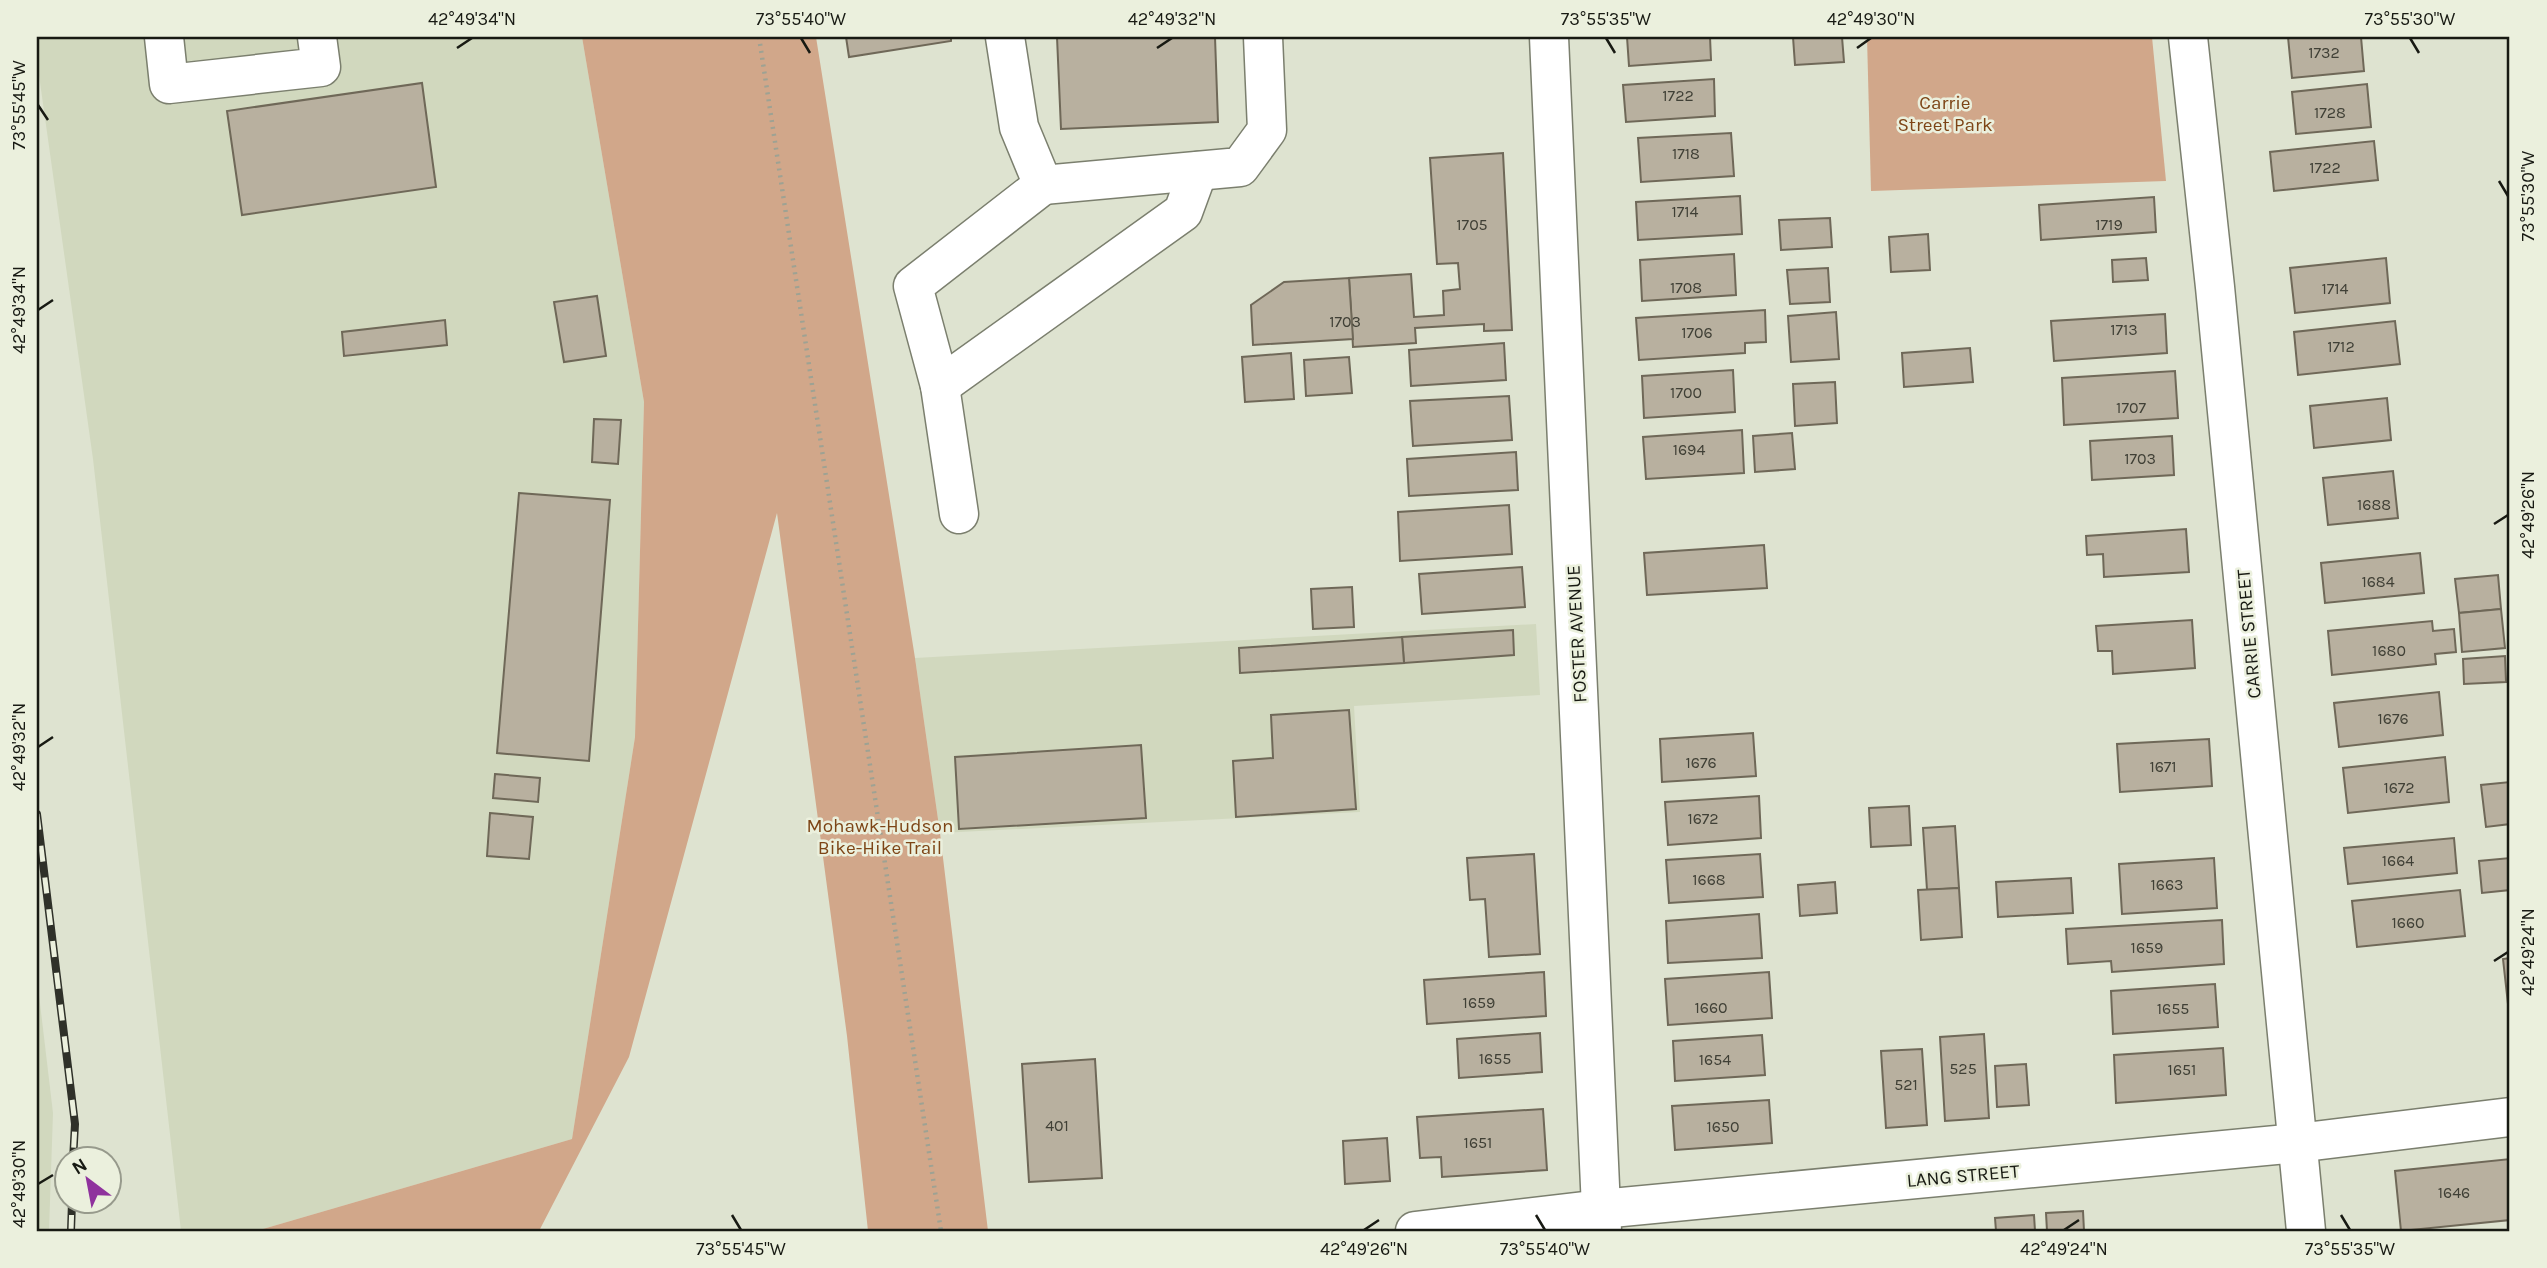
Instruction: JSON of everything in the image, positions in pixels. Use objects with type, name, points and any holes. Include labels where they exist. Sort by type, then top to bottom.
[{"type":"street","points":[[164,37],[169,84],[321,67],[317,37]]},
{"type":"street","points":[[1005,37],[1019,127],[1043,185]]},
{"type":"street","points":[[959,514],[940,386],[914,286],[1043,185],[1240,167],[1267,130],[1262,37]]},
{"type":"street","name":"FOSTER AVENUE","points":[[1549,37],[1602,1220]]},
{"type":"street","name":"CARRIE STREET","points":[[2188,37],[2216,300],[2305,1231]]},
{"type":"street","points":[[940,386],[1183,212],[1198,171]]},
{"type":"street","name":"LANG STREET","points":[[1415,1231],[1602,1220],[2510,1117]]},
{"type":"path","points":[[759,37],[941,1231]]},
{"type":"shaded area","points":[[37,37],[582,37],[644,402],[635,737],[572,1139],[256,1231],[181,1231],[93,459],[37,61]]},
{"type":"shaded area","points":[[1536,624],[1540,695],[1354,706],[1360,812],[940,833],[915,658]]},
{"type":"shaded area","points":[[37,978],[53,1113],[49,1231],[37,1231]]},
{"type":"green space","name":"Mohawk-Hudson Bike-Hike Trail","points":[[582,37],[816,37],[915,658],[940,833],[988,1231],[868,1231],[847,1036],[777,513],[629,1057],[539,1231],[256,1231],[572,1139],[635,737],[644,402]]},
{"type":"green space","name":"Carrie Street Park","points":[[1867,37],[2152,37],[2166,181],[1871,191]]},
{"type":"building","points":[[846,37],[951,37],[951,41],[849,57]]},
{"type":"building","points":[[1057,37],[1215,37],[1218,122],[1061,129]]},
{"type":"building","points":[[1627,37],[1710,37],[1711,60],[1629,66]]},
{"type":"building","points":[[1793,37],[1842,37],[1844,62],[1795,65]]},
{"type":"building","points":[[2288,37],[2361,37],[2364,71],[2292,78]]},
{"type":"building","points":[[1714,79],[1715,116],[1626,122],[1623,85]]},
{"type":"building","points":[[422,83],[436,187],[242,215],[227,111]]},
{"type":"building","points":[[2367,84],[2371,127],[2296,134],[2292,92]]},
{"type":"building","points":[[1731,133],[1734,176],[1641,182],[1638,138]]},
{"type":"building","points":[[2374,141],[2378,180],[2274,191],[2270,152]]},
{"type":"building","points":[[1503,153],[1512,330],[1484,331],[1484,324],[1415,328],[1416,343],[1353,347],[1349,278],[1411,274],[1414,317],[1444,315],[1443,291],[1460,289],[1458,263],[1437,264],[1430,158]]},
{"type":"building","points":[[1740,196],[1742,234],[1638,240],[1636,202]]},
{"type":"building","points":[[2154,197],[2156,232],[2041,240],[2039,205]]},
{"type":"building","points":[[1830,218],[1832,247],[1781,250],[1779,220]]},
{"type":"building","points":[[1928,234],[1930,270],[1891,272],[1889,237]]},
{"type":"building","points":[[1734,254],[1736,295],[1642,301],[1640,260]]},
{"type":"building","points":[[2146,258],[2148,280],[2113,282],[2112,260]]},
{"type":"building","points":[[2386,258],[2390,303],[2295,313],[2290,268]]},
{"type":"building","points":[[1828,268],[1830,302],[1790,304],[1787,270]]},
{"type":"building","points":[[1349,278],[1353,339],[1253,345],[1251,305],[1284,282]]},
{"type":"building","points":[[597,296],[606,356],[564,362],[554,302]]},
{"type":"building","points":[[1765,310],[1766,342],[1745,343],[1745,353],[1639,360],[1636,318]]},
{"type":"building","points":[[1836,312],[1839,359],[1791,362],[1788,316]]},
{"type":"building","points":[[2165,314],[2167,353],[2054,361],[2051,321]]},
{"type":"building","points":[[445,320],[447,345],[344,356],[342,332]]},
{"type":"building","points":[[2395,321],[2400,364],[2298,375],[2294,332]]},
{"type":"building","points":[[1504,343],[1506,380],[1411,386],[1409,350]]},
{"type":"building","points":[[1970,348],[1973,382],[1904,387],[1902,353]]},
{"type":"building","points":[[1291,353],[1294,399],[1245,402],[1242,357]]},
{"type":"building","points":[[1349,357],[1352,393],[1306,396],[1304,360]]},
{"type":"building","points":[[1733,370],[1735,412],[1644,418],[1642,376]]},
{"type":"building","points":[[2175,371],[2178,418],[2064,425],[2062,378]]},
{"type":"building","points":[[1835,382],[1837,423],[1795,426],[1793,384]]},
{"type":"building","points":[[1509,396],[1512,440],[1413,446],[1410,401]]},
{"type":"building","points":[[2387,398],[2391,440],[2314,448],[2310,406]]},
{"type":"building","points":[[594,419],[621,420],[618,464],[592,462]]},
{"type":"building","points":[[1742,430],[1744,473],[1646,479],[1643,437]]},
{"type":"building","points":[[1792,433],[1795,469],[1755,472],[1753,436]]},
{"type":"building","points":[[2172,436],[2174,475],[2092,480],[2090,441]]},
{"type":"building","points":[[1516,452],[1518,490],[1409,496],[1407,459]]},
{"type":"building","points":[[2393,471],[2398,518],[2328,525],[2323,478]]},
{"type":"building","points":[[519,493],[610,500],[589,761],[497,753]]},
{"type":"building","points":[[1509,505],[1512,554],[1400,561],[1398,512]]},
{"type":"building","points":[[2186,529],[2189,572],[2104,577],[2103,554],[2087,555],[2086,536]]},
{"type":"building","points":[[1764,545],[1767,588],[1647,595],[1644,553]]},
{"type":"building","points":[[2420,553],[2424,593],[2325,603],[2321,563]]},
{"type":"building","points":[[1522,567],[1525,607],[1422,614],[1419,574]]},
{"type":"building","points":[[2498,575],[2501,609],[2459,613],[2455,579]]},
{"type":"building","points":[[1352,587],[1354,627],[1313,629],[1311,589]]},
{"type":"building","points":[[2501,609],[2505,648],[2462,652],[2459,613]]},
{"type":"building","points":[[2192,620],[2195,668],[2113,674],[2112,651],[2098,651],[2096,626]]},
{"type":"building","points":[[2432,621],[2433,631],[2454,629],[2456,652],[2435,654],[2436,664],[2332,675],[2328,631]]},
{"type":"building","points":[[1513,630],[1514,655],[1404,663],[1402,637]]},
{"type":"building","points":[[1402,637],[1404,663],[1240,673],[1239,648]]},
{"type":"building","points":[[2505,656],[2506,682],[2464,684],[2463,659]]},
{"type":"building","points":[[2439,692],[2443,735],[2339,747],[2334,703]]},
{"type":"building","points":[[1349,710],[1356,809],[1236,817],[1233,761],[1273,758],[1271,715]]},
{"type":"building","points":[[1753,733],[1756,776],[1662,782],[1660,739]]},
{"type":"building","points":[[2209,739],[2212,786],[2120,792],[2117,744]]},
{"type":"building","points":[[1141,745],[1146,818],[959,829],[955,757]]},
{"type":"building","points":[[2445,757],[2449,802],[2348,813],[2343,768]]},
{"type":"building","points":[[495,774],[540,778],[538,802],[493,798]]},
{"type":"building","points":[[2510,782],[2510,824],[2486,827],[2481,785]]},
{"type":"building","points":[[1759,796],[1761,838],[1668,845],[1665,802]]},
{"type":"building","points":[[1909,806],[1911,845],[1871,847],[1869,808]]},
{"type":"building","points":[[490,813],[533,817],[529,859],[487,856]]},
{"type":"building","points":[[1955,826],[1959,888],[1927,890],[1923,828]]},
{"type":"building","points":[[2454,838],[2457,873],[2348,884],[2344,848]]},
{"type":"building","points":[[1534,854],[1540,954],[1489,957],[1485,899],[1470,900],[1467,858]]},
{"type":"building","points":[[1760,854],[1763,897],[1669,903],[1666,860]]},
{"type":"building","points":[[2214,858],[2217,908],[2122,914],[2119,864]]},
{"type":"building","points":[[2510,858],[2510,890],[2482,893],[2479,861]]},
{"type":"building","points":[[2071,878],[2073,913],[1998,917],[1996,882]]},
{"type":"building","points":[[1835,882],[1837,913],[1800,916],[1798,885]]},
{"type":"building","points":[[1959,888],[1962,937],[1921,940],[1918,890]]},
{"type":"building","points":[[2460,890],[2465,936],[2357,947],[2352,901]]},
{"type":"building","points":[[1759,914],[1762,958],[1668,963],[1666,921]]},
{"type":"building","points":[[2222,920],[2224,964],[2112,972],[2111,961],[2068,964],[2066,929]]},
{"type":"building","points":[[2510,958],[2510,1013],[2509,1013],[2503,959]]},
{"type":"building","points":[[1544,972],[1546,1016],[1427,1024],[1424,980]]},
{"type":"building","points":[[1769,972],[1772,1018],[1668,1025],[1665,979]]},
{"type":"building","points":[[2215,984],[2218,1027],[2113,1034],[2111,991]]},
{"type":"building","points":[[1540,1033],[1542,1072],[1459,1078],[1457,1039]]},
{"type":"building","points":[[1984,1034],[1989,1118],[1945,1121],[1940,1037]]},
{"type":"building","points":[[1762,1035],[1765,1075],[1675,1081],[1673,1041]]},
{"type":"building","points":[[2223,1048],[2226,1095],[2116,1103],[2114,1055]]},
{"type":"building","points":[[1922,1049],[1927,1125],[1886,1128],[1881,1051]]},
{"type":"building","points":[[1095,1059],[1102,1178],[1029,1182],[1022,1064]]},
{"type":"building","points":[[2026,1064],[2029,1105],[1997,1107],[1995,1066]]},
{"type":"building","points":[[1769,1100],[1772,1143],[1675,1150],[1672,1106]]},
{"type":"building","points":[[1543,1109],[1547,1170],[1442,1177],[1441,1157],[1420,1158],[1417,1117]]},
{"type":"building","points":[[1387,1138],[1390,1181],[1345,1184],[1343,1141]]},
{"type":"building","points":[[2510,1159],[2510,1220],[2401,1231],[2395,1171]]},
{"type":"building","points":[[2083,1211],[2084,1231],[2047,1231],[2046,1213]]},
{"type":"building","points":[[2034,1215],[2035,1231],[1996,1231],[1995,1218]]},
{"type":"railway","points":[[37,814],[75,1124],[74,1146]]},
{"type":"railway","points":[[71,1231],[72,1216]]}]
